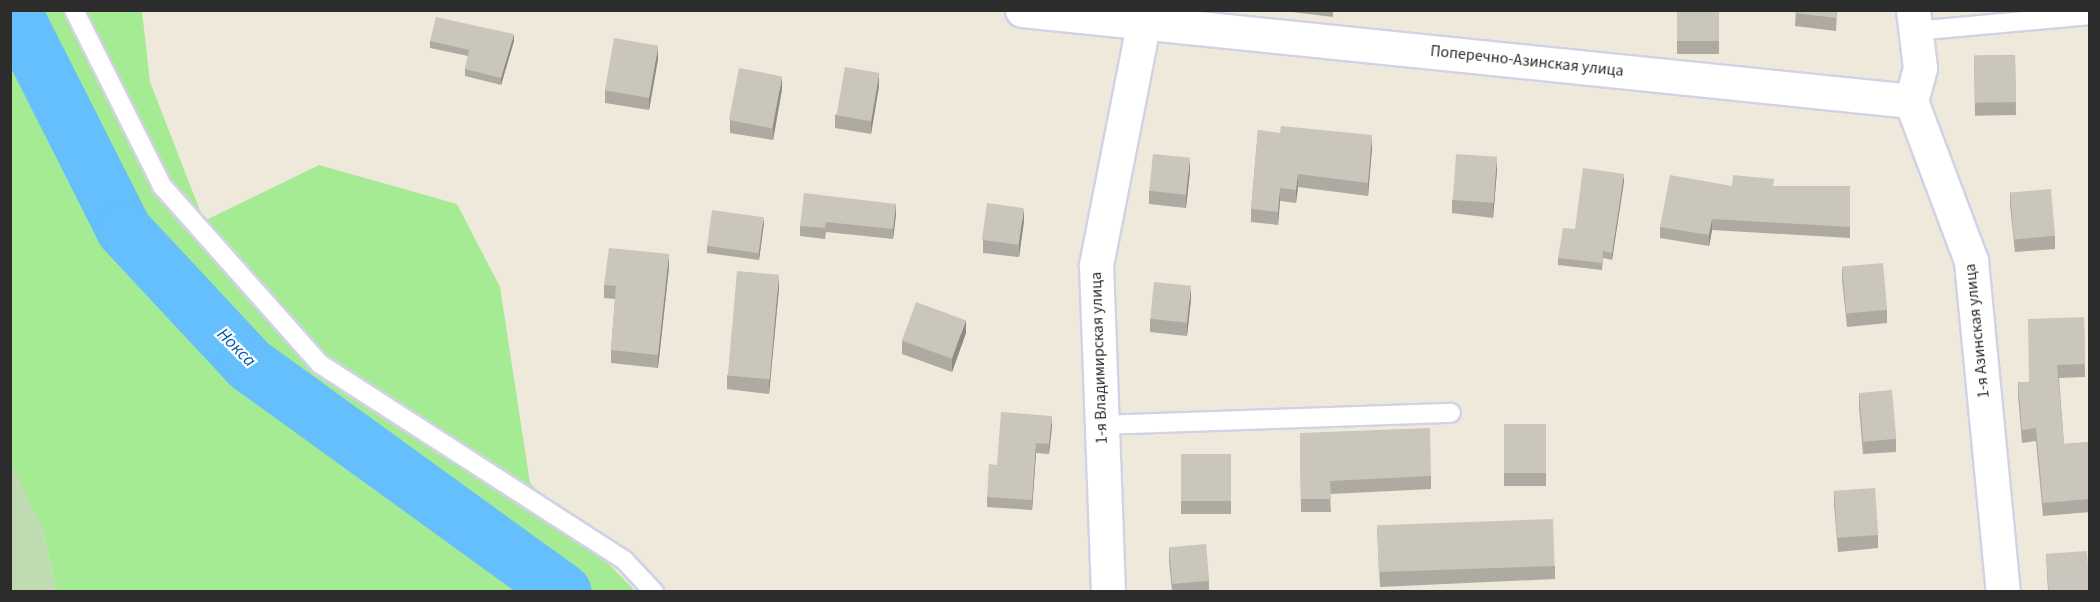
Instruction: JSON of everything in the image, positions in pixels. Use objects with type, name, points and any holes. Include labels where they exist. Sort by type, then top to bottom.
[{"type":"street","name":"Поперечно-Азинская улица","points":[[1022,10],[1145,16],[1911,101]]},
{"type":"street","name":"1-я Владимирская улица","points":[[1108,591],[1096,265],[1145,16]]},
{"type":"street","points":[[1911,101],[1920,68],[1914,21]]},
{"type":"street","name":"1-я Азинская улица","points":[[1911,101],[1971,261],[2003,591]]},
{"type":"lane","points":[[74,10],[162,186],[320,364],[624,560],[654,591]]},
{"type":"lane","points":[[1914,21],[2090,15]]},
{"type":"lane","points":[[1102,425],[1451,413]]},
{"type":"green space","points":[[11,11],[142,11],[150,82],[204,221],[319,165],[457,204],[500,287],[530,483],[635,591],[56,591],[43,530],[11,465]]},
{"type":"green space","points":[[10,459],[43,530],[56,591],[11,591]]},
{"type":"building","points":[[1677,10],[1719,10],[1719,41],[1677,41]]},
{"type":"building","points":[[1796,10],[1836,10],[1836,18],[1795,13]]},
{"type":"building","points":[[436,17],[514,34],[501,78],[465,69],[469,50],[430,41]]},
{"type":"building","points":[[614,38],[658,46],[649,98],[605,90]]},
{"type":"building","points":[[2015,55],[2016,102],[1975,103],[1974,56]]},
{"type":"building","points":[[845,67],[879,73],[871,121],[836,115]]},
{"type":"building","points":[[739,68],[782,76],[772,128],[729,120]]},
{"type":"building","points":[[1281,126],[1372,135],[1368,183],[1298,174],[1296,190],[1280,188],[1278,212],[1251,209],[1258,130],[1280,133]]},
{"type":"building","points":[[1153,154],[1190,158],[1186,195],[1149,191]]},
{"type":"building","points":[[1456,154],[1497,157],[1494,203],[1453,200]]},
{"type":"building","points":[[1583,168],[1624,174],[1612,253],[1603,251],[1602,263],[1558,258],[1563,228],[1575,229]]},
{"type":"building","points":[[1670,175],[1732,186],[1733,175],[1774,179],[1773,186],[1850,186],[1850,227],[1712,219],[1709,235],[1660,227]]},
{"type":"building","points":[[2051,189],[2055,236],[2014,239],[2010,193]]},
{"type":"building","points":[[804,193],[896,204],[893,229],[826,222],[825,228],[800,226]]},
{"type":"building","points":[[987,203],[1024,208],[1018,245],[982,240]]},
{"type":"building","points":[[712,210],[763,217],[758,253],[707,246]]},
{"type":"building","points":[[609,248],[669,254],[658,355],[611,350],[616,286],[604,285]]},
{"type":"building","points":[[1883,263],[1887,310],[1846,313],[1842,267]]},
{"type":"building","points":[[737,271],[779,275],[770,379],[728,376]]},
{"type":"building","points":[[1154,282],[1191,286],[1187,323],[1150,319]]},
{"type":"building","points":[[916,302],[966,320],[952,359],[902,341]]},
{"type":"building","points":[[2084,317],[2085,364],[2057,365],[2064,444],[2090,442],[2090,499],[2043,503],[2036,428],[2022,430],[2018,382],[2029,382],[2028,319]]},
{"type":"building","points":[[1892,390],[1896,439],[1863,442],[1859,393]]},
{"type":"building","points":[[1001,412],[1052,416],[1049,444],[1036,443],[1032,500],[987,497],[989,464],[997,465]]},
{"type":"building","points":[[1504,424],[1546,424],[1546,473],[1504,473]]},
{"type":"building","points":[[1430,428],[1431,476],[1330,481],[1331,499],[1301,499],[1300,433]]},
{"type":"building","points":[[1181,454],[1231,454],[1231,501],[1181,501]]},
{"type":"building","points":[[1875,488],[1878,535],[1837,538],[1834,491]]},
{"type":"building","points":[[1553,519],[1555,566],[1379,572],[1377,525]]},
{"type":"building","points":[[1206,544],[1209,581],[1172,584],[1169,547]]},
{"type":"building","points":[[2087,551],[2090,591],[2049,592],[2046,554]]},
{"type":"waterway","name":"Нокса","points":[[13,10],[124,230],[250,365],[564,592]]}]
